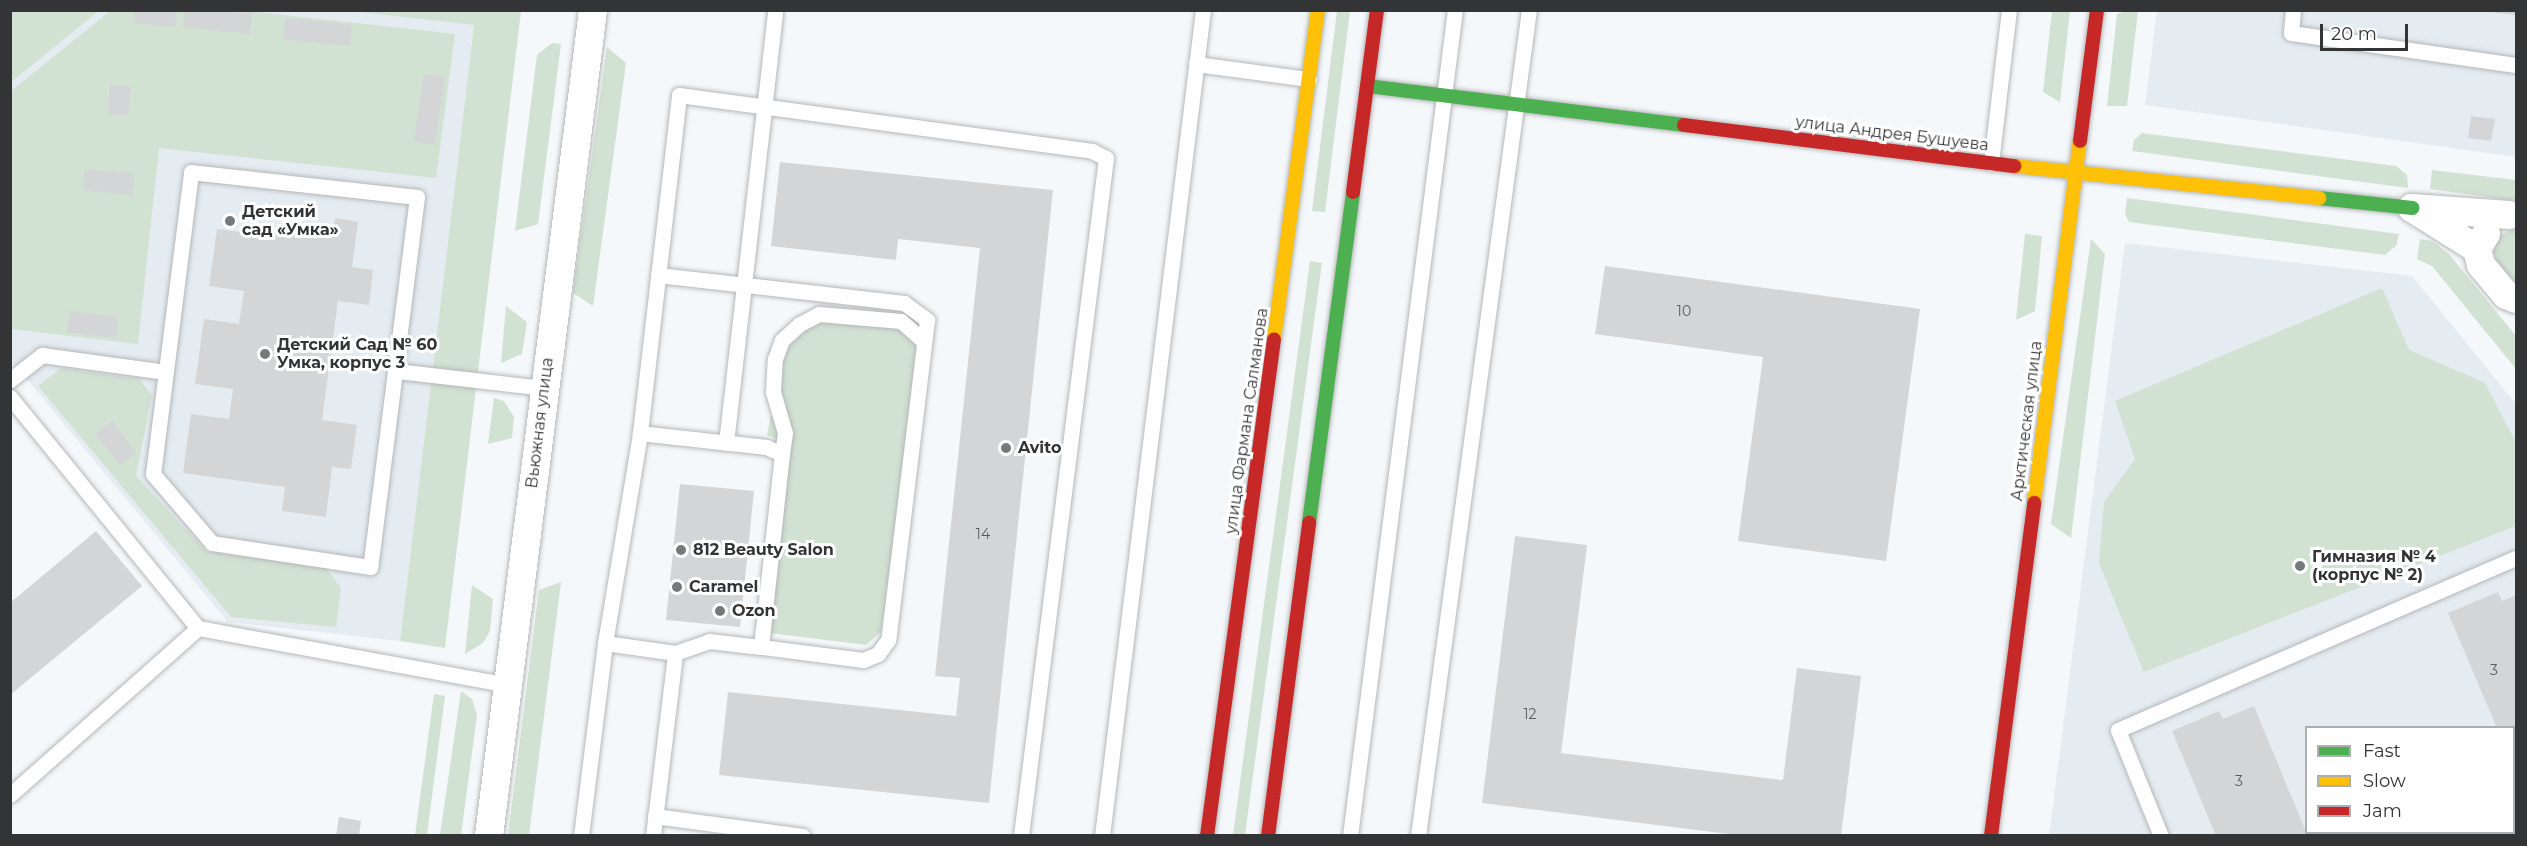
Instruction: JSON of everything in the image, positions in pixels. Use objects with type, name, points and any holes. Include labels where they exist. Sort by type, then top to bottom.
[{"type":"street","name":"Вьюжная улица","points":[[489,836],[592,10]]},
{"type":"street","name":"улица Фармана Салманова","points":[[1208,836],[1318,10]]},
{"type":"street","points":[[1268,836],[1377,10]]},
{"type":"street","name":"Арктическая улица","points":[[1991,836],[2097,10]]},
{"type":"street","name":"улица Андрея Бушуева","points":[[1368,86],[2075,173],[2412,208]]},
{"type":"street","points":[[2412,208],[2513,216]]},
{"type":"street","points":[[2412,208],[2477,249],[2481,265],[2513,300]]},
{"type":"street","points":[[2477,249],[2488,231],[2513,216]]},
{"type":"lane","points":[[726,443],[775,10]]},
{"type":"lane","points":[[1102,836],[1203,10]]},
{"type":"lane","points":[[1350,836],[1455,10]]},
{"type":"lane","points":[[1418,836],[1530,10]]},
{"type":"lane","points":[[1990,163],[2009,10]]},
{"type":"lane","points":[[2293,10],[2290,33],[2517,65]]},
{"type":"lane","points":[[1196,64],[1310,79]]},
{"type":"lane","points":[[581,836],[605,643],[640,433],[679,95],[1092,151],[1106,158],[1021,836]]},
{"type":"lane","points":[[191,172],[417,197],[397,371],[370,567],[212,543],[153,474],[166,372],[191,172]]},
{"type":"lane","points":[[605,643],[675,653],[709,640],[863,660],[878,654],[888,640],[927,321],[904,303],[779,291],[743,282],[658,275]]},
{"type":"lane","points":[[761,647],[785,433],[773,392],[775,359],[782,340],[800,324],[819,314],[901,321],[924,342]]},
{"type":"lane","points":[[10,380],[42,355],[166,372]]},
{"type":"lane","points":[[397,371],[544,388]]},
{"type":"lane","points":[[10,398],[198,628],[421,672],[509,684]]},
{"type":"lane","points":[[640,433],[766,447],[782,454]]},
{"type":"lane","points":[[2161,836],[2118,730],[2517,558]]},
{"type":"lane","points":[[10,795],[198,628]]},
{"type":"lane","points":[[653,836],[675,653]]},
{"type":"lane","points":[[656,816],[803,836]]},
{"type":"shaded area","name":"Детский сад «Умка»","points":[[352,10],[474,24],[400,641],[228,622],[11,360],[10,82],[99,11]]},
{"type":"shaded area","points":[[2157,11],[2516,11],[2516,157],[2145,105]]},
{"type":"shaded area","name":"Гимназия № 4 (корпус № 2)","points":[[2125,243],[2412,276],[2516,404],[2516,835],[2049,836]]},
{"type":"green space","points":[[11,10],[99,10],[99,11],[11,82]]},
{"type":"green space","points":[[110,11],[247,11],[455,34],[436,178],[159,148],[138,344],[11,329],[11,91]]},
{"type":"green space","points":[[352,11],[521,11],[445,648],[400,641],[474,25]]},
{"type":"green space","points":[[1337,11],[1350,11],[1325,212],[1312,211]]},
{"type":"green space","points":[[2052,11],[2070,11],[2060,102],[2043,92]]},
{"type":"green space","points":[[2138,11],[2127,106],[2107,106],[2117,14]]},
{"type":"green space","points":[[552,43],[561,44],[538,224],[515,231],[537,55]]},
{"type":"green space","points":[[607,47],[626,63],[593,306],[573,293]]},
{"type":"green space","points":[[2142,133],[2396,166],[2407,175],[2408,188],[2132,151],[2134,140]]},
{"type":"green space","points":[[2432,170],[2516,180],[2516,201],[2430,189]]},
{"type":"green space","points":[[2127,198],[2399,234],[2396,246],[2385,255],[2129,222],[2125,214]]},
{"type":"green space","points":[[2516,229],[2516,284],[2496,260],[2493,248],[2500,235]]},
{"type":"green space","points":[[2025,234],[2042,236],[2035,311],[2016,320]]},
{"type":"green space","points":[[2091,239],[2105,254],[2071,538],[2051,524]]},
{"type":"green space","points":[[2420,239],[2432,241],[2449,254],[2516,336],[2516,369],[2432,266],[2417,259]]},
{"type":"green space","points":[[1310,261],[1322,263],[1245,835],[1233,835]]},
{"type":"green space","points":[[2382,288],[2409,350],[2485,383],[2516,443],[2516,526],[2144,672],[2099,563],[2104,502],[2135,459],[2115,401]]},
{"type":"green space","points":[[506,306],[527,322],[522,354],[501,363]]},
{"type":"green space","points":[[820,318],[887,325],[909,333],[920,345],[881,632],[866,645],[769,633],[791,445],[767,435],[785,347],[805,325]]},
{"type":"green space","points":[[61,368],[139,379],[152,395],[136,476],[206,551],[326,568],[341,588],[336,627],[231,617],[38,386]]},
{"type":"green space","points":[[494,398],[504,401],[514,417],[512,438],[488,444]]},
{"type":"green space","points":[[561,582],[529,835],[508,835],[539,590]]},
{"type":"green space","points":[[472,585],[493,599],[490,631],[483,643],[465,654]]},
{"type":"green space","points":[[461,691],[472,699],[477,715],[461,835],[440,835]]},
{"type":"green space","points":[[434,694],[445,696],[427,835],[415,835]]},
{"type":"building","points":[[135,10],[177,10],[175,27],[134,23]]},
{"type":"building","points":[[184,10],[252,13],[250,34],[183,27]]},
{"type":"building","points":[[2489,10],[2516,10],[2516,15],[2489,12]]},
{"type":"building","points":[[285,18],[352,25],[350,46],[283,39]]},
{"type":"building","points":[[424,74],[445,77],[435,145],[414,141]]},
{"type":"building","points":[[110,85],[131,87],[128,115],[108,113]]},
{"type":"building","points":[[2471,116],[2495,119],[2491,141],[2468,138]]},
{"type":"building","points":[[780,162],[1053,190],[989,803],[719,775],[728,692],[956,716],[960,678],[935,676],[980,248],[898,239],[896,260],[771,246]]},
{"type":"building","points":[[85,169],[134,174],[132,195],[83,190]]},
{"type":"building","name":"Детский Сад № 60 Умка, корпус 3","points":[[335,218],[358,222],[352,267],[373,270],[369,305],[338,301],[322,420],[357,425],[351,469],[332,467],[326,517],[282,511],[285,487],[183,473],[191,414],[229,419],[233,389],[195,384],[204,319],[239,324],[244,291],[209,286],[217,229],[289,238],[290,224],[334,230]]},
{"type":"building","points":[[1605,266],[1920,309],[1886,561],[1738,541],[1763,357],[1595,334]]},
{"type":"building","points":[[70,311],[118,317],[116,338],[67,332]]},
{"type":"building","points":[[112,421],[136,452],[120,465],[95,434]]},
{"type":"building","points":[[680,484],[754,491],[740,627],[666,620]]},
{"type":"building","points":[[96,531],[142,586],[10,695],[10,603]]},
{"type":"building","points":[[1515,536],[1587,545],[1561,753],[1783,780],[1797,668],[1861,676],[1841,836],[1744,836],[1482,803]]},
{"type":"building","name":"Гимназия № 4 (корпус № 2)","points":[[2498,592],[2502,601],[2516,595],[2516,775],[2515,726],[2496,726],[2448,613]]},
{"type":"building","points":[[2254,706],[2305,834],[2309,836],[2216,836],[2172,731],[2219,711],[2223,719]]},
{"type":"building","points":[[339,817],[361,821],[359,836],[336,836]]},
{"type":"building","points":[[2366,834],[2480,834],[2481,836],[2366,836]]},
{"type":"traffic: fast","points":[[1367,86],[1684,125]]},
{"type":"traffic: fast","points":[[1309,523],[1353,192]]},
{"type":"traffic: fast","points":[[2319,198],[2412,208]]},
{"type":"traffic: slow","points":[[1274,339],[1318,10]]},
{"type":"traffic: slow","points":[[2034,503],[2080,141]]},
{"type":"traffic: slow","points":[[2014,166],[2319,198]]},
{"type":"traffic: jam","points":[[1353,192],[1377,10]]},
{"type":"traffic: jam","points":[[2080,141],[2097,10]]},
{"type":"traffic: jam","points":[[1684,125],[2014,166]]},
{"type":"traffic: jam","points":[[1207,836],[1274,339]]},
{"type":"traffic: jam","points":[[1991,836],[2034,503]]},
{"type":"traffic: jam","points":[[1268,836],[1309,523]]},
{"type":"place","name":"Детский сад «Умка»","points":[[230,221]]},
{"type":"place","name":"Детский Сад № 60 Умка, корпус 3","points":[[265,354]]},
{"type":"place","name":"Avito","points":[[1006,448]]},
{"type":"place","name":"812 Beauty Salon","points":[[681,550]]},
{"type":"place","name":"Гимназия № 4 (корпус № 2)","points":[[2300,566]]},
{"type":"place","name":"Caramel","points":[[677,587]]},
{"type":"place","name":"Ozon","points":[[720,611]]}]
